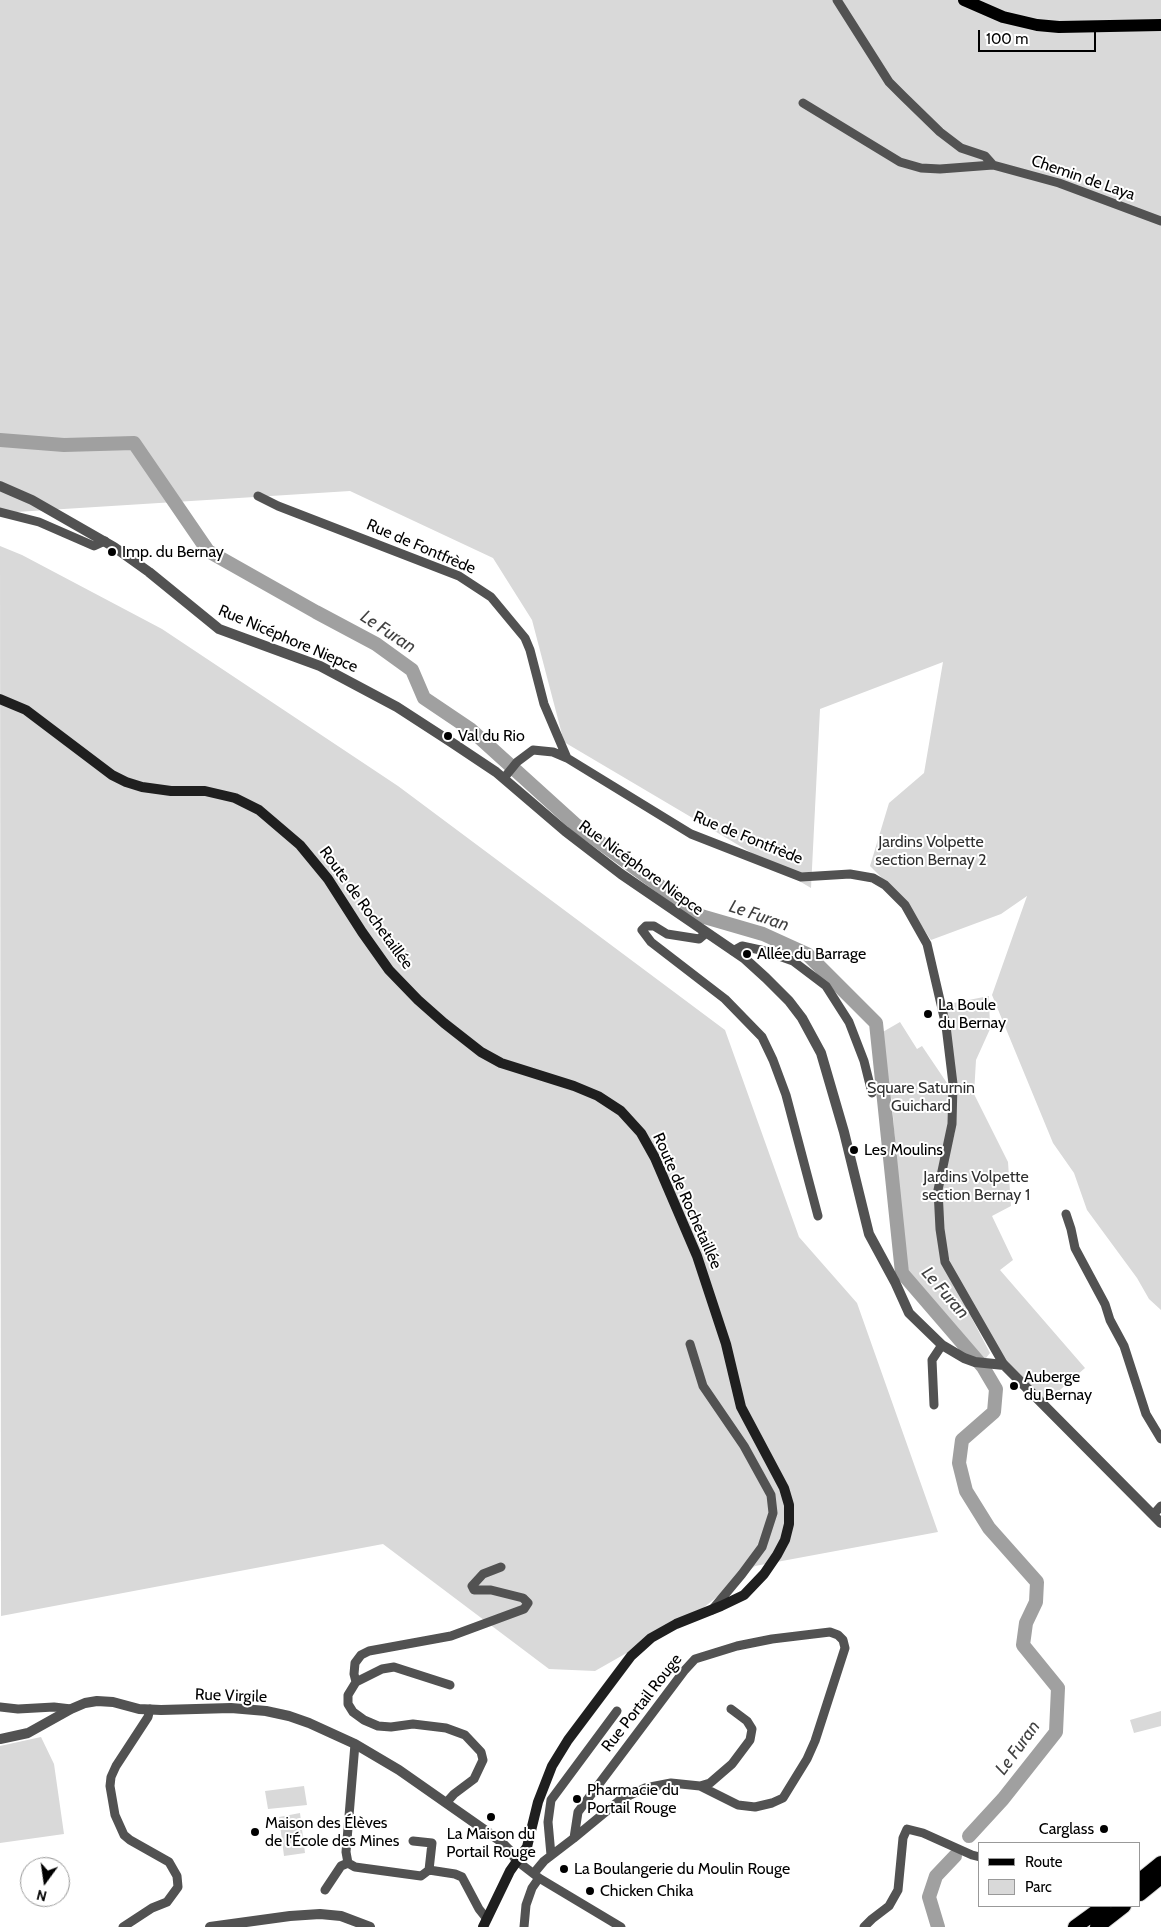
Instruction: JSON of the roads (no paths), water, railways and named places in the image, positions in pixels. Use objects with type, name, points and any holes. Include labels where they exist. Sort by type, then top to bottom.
[{"type":"highway","points":[[1141,1892],[1150,1873]]},
{"type":"highway","points":[[1073,1927],[1087,1907]]},
{"type":"highway","points":[[1073,1927],[1103,1907]]},
{"type":"highway","points":[[1097,1927],[1123,1907]]},
{"type":"main road","points":[[964,0],[1003,17],[1037,25],[1059,27],[1161,24]]},
{"type":"main road","name":"Route de Rochetaillée","points":[[0,699],[26,710],[112,775],[126,782],[142,787],[206,791],[235,798],[259,810],[300,845],[328,879],[362,932],[390,970],[418,1000],[444,1023],[481,1052],[501,1062],[598,1096],[620,1111],[641,1133],[655,1158],[697,1256],[726,1344],[742,1407],[784,1488],[789,1505],[789,1524],[785,1540],[778,1555],[764,1574],[744,1594],[676,1624],[650,1638],[631,1656],[568,1740],[552,1766],[538,1802],[527,1847],[510,1871],[485,1923]]},
{"type":"street","points":[[837,0],[889,82],[931,124],[962,148],[984,156],[994,165]]},
{"type":"street","points":[[803,103],[900,162],[921,168],[940,169],[994,165]]},
{"type":"street","name":"Chemin de Laya","points":[[994,165],[1059,183],[1161,222]]},
{"type":"street","name":"Rue Nicéphore Niepce","points":[[0,486],[32,500],[105,541],[143,568],[219,629],[282,651],[341,676],[397,707],[505,776],[564,831],[621,874],[733,951],[766,978],[789,1001],[802,1018],[821,1053],[844,1132],[869,1234],[895,1282],[909,1313],[942,1345],[964,1358],[975,1362],[1004,1365]]},
{"type":"street","name":"Rue de Fontfrède","points":[[258,496],[278,506],[459,576],[491,597],[525,638],[544,704],[567,758],[691,834],[800,877],[850,874],[873,878],[886,884],[905,905],[927,944],[946,1026],[953,1084],[952,1124],[938,1190],[940,1229],[945,1262],[1004,1365]]},
{"type":"street","points":[[0,512],[39,522],[94,546],[105,541]]},
{"type":"street","points":[[505,776],[517,762],[533,750],[553,752],[567,758]]},
{"type":"street","points":[[706,933],[698,939],[667,934],[654,926],[646,926],[642,930],[650,942],[725,999],[762,1037],[786,1094],[818,1216]]},
{"type":"street","points":[[733,951],[742,946],[765,951],[792,961],[826,986],[849,1022],[864,1062],[872,1093]]},
{"type":"street","points":[[1066,1214],[1075,1248],[1105,1304],[1110,1320],[1124,1346],[1146,1414],[1161,1439]]},
{"type":"street","points":[[690,1344],[703,1386],[744,1446],[771,1495],[773,1513],[762,1546],[742,1574],[711,1610]]},
{"type":"street","points":[[934,1405],[932,1360],[942,1345]]},
{"type":"street","points":[[1004,1365],[1161,1523]]},
{"type":"street","points":[[1153,1515],[1161,1506]]},
{"type":"street","points":[[356,1682],[354,1674],[355,1663],[361,1655],[369,1651],[451,1636],[524,1608],[528,1603],[523,1598],[491,1590],[474,1590],[472,1586],[483,1574],[501,1567]]},
{"type":"street","name":"Rue Portail Rouge","points":[[524,1927],[526,1905],[536,1876],[552,1855],[574,1838],[620,1800],[646,1788],[671,1783],[700,1786],[738,1805],[755,1807],[772,1804],[783,1798],[815,1742],[845,1648],[843,1640],[838,1634],[830,1632],[772,1639],[737,1646],[695,1659],[684,1670],[578,1812],[574,1838]]},
{"type":"street","points":[[446,1803],[454,1794],[474,1779],[483,1760],[481,1752],[465,1735],[451,1729],[414,1724],[391,1727],[378,1726],[364,1720],[353,1712],[348,1704],[348,1695],[356,1682],[382,1669],[394,1667],[450,1685]]},
{"type":"street","name":"Rue Virgile","points":[[0,1739],[28,1733],[70,1709],[97,1701],[150,1710],[231,1708],[266,1711],[309,1723],[355,1744],[399,1770],[499,1840],[510,1851],[517,1862]]},
{"type":"street","points":[[0,1707],[18,1709],[54,1707],[70,1709]]},
{"type":"street","points":[[123,1927],[152,1908],[167,1902],[178,1887],[177,1876],[169,1862],[124,1835],[115,1815],[110,1786],[111,1777],[116,1766],[148,1717],[150,1710]]},
{"type":"street","points":[[700,1786],[710,1783],[732,1764],[750,1740],[752,1729],[747,1721],[731,1710]]},
{"type":"street","points":[[552,1855],[548,1822],[551,1800],[617,1711]]},
{"type":"street","points":[[348,1863],[346,1852],[355,1744]]},
{"type":"street","points":[[864,1927],[872,1918],[889,1906],[898,1890],[903,1838],[907,1829],[923,1833],[978,1856]]},
{"type":"street","points":[[413,1841],[432,1843],[429,1870]]},
{"type":"street","points":[[517,1862],[536,1876],[621,1927]]},
{"type":"street","points":[[325,1890],[341,1866],[348,1863],[355,1866],[421,1876],[429,1870],[455,1874],[462,1877],[485,1923]]},
{"type":"street","points":[[210,1927],[290,1916],[320,1914],[341,1916],[370,1927]]},
{"type":"waterway","name":"Le Furan","points":[[0,440],[64,445],[134,443],[208,551],[376,644],[412,670],[424,698],[470,729],[576,825],[701,916],[763,934],[807,954],[876,1023],[902,1273],[983,1367],[996,1389],[994,1412],[962,1440],[959,1463],[966,1491],[989,1528],[1037,1582],[1036,1602],[1026,1623],[1023,1645],[1058,1688],[1056,1732],[1003,1799],[969,1836]]},
{"type":"waterway","name":"Le Furan","points":[[938,1927],[929,1897],[936,1876],[955,1856]]},
{"type":"place","name":"Imp. du Bernay","points":[[112,552]]},
{"type":"place","name":"Val du Rio","points":[[448,736]]},
{"type":"place","name":"Allée du Barrage","points":[[747,954]]},
{"type":"place","name":"La Boule du Bernay","points":[[928,1014]]},
{"type":"place","name":"Les Moulins","points":[[854,1150]]},
{"type":"place","name":"Auberge du Bernay","points":[[1014,1386]]},
{"type":"place","name":"Pharmacie du Portail Rouge","points":[[577,1799]]},
{"type":"place","name":"La Maison du Portail Rouge","points":[[491,1817]]},
{"type":"place","name":"Carglass","points":[[1104,1829]]},
{"type":"place","name":"Maison des Élèves de l'École des Mines","points":[[255,1832]]},
{"type":"place","name":"La Boulangerie du Moulin Rouge","points":[[564,1869]]},
{"type":"place","name":"Chicken Chika","points":[[590,1891]]},
{"type":"park label","name":"Jardins Volpette section Bernay 2","points":[[931,851]]},
{"type":"park label","name":"Square Saturnin Guichard","points":[[921,1097]]},
{"type":"park label","name":"Jardins Volpette section Bernay 1","points":[[976,1186]]}]
